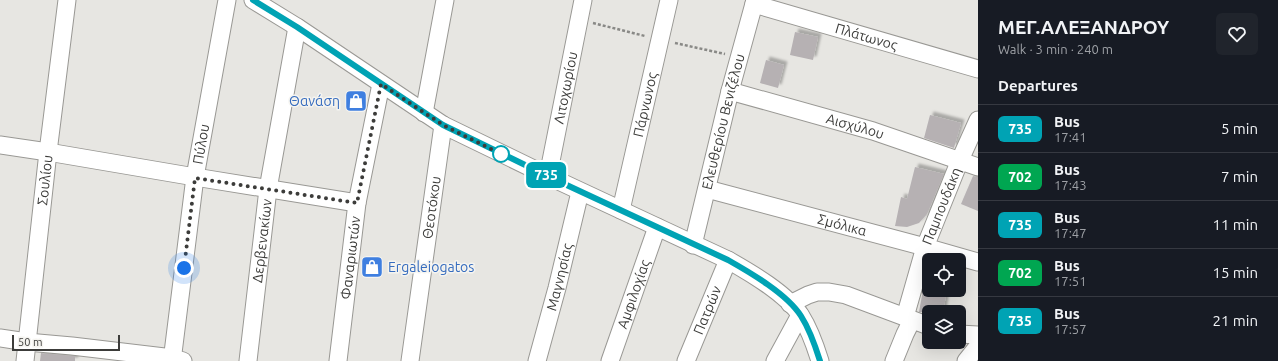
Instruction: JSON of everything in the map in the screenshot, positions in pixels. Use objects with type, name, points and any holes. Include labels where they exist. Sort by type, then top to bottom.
[{"type":"street","name":"Σουλίου","points":[[25,361],[48,152],[68,0]]},
{"type":"street","name":"Πύλου","points":[[176,360],[195,178],[227,0]]},
{"type":"street","points":[[253,0],[297,27],[443,125],[580,192],[728,260],[754,275],[775,290],[795,309],[814,340],[820,361]]},
{"type":"street","points":[[424,113],[445,0]]},
{"type":"street","name":"Λιτοχωρίου","points":[[548,176],[583,0]]},
{"type":"street","name":"Πάρνωνος","points":[[620,210],[668,0]]},
{"type":"street","name":"Πλάτωνος","points":[[754,2],[978,69]]},
{"type":"street","name":"Ελευθερίου Βενιζέλου","points":[[693,245],[730,91],[754,2]]},
{"type":"street","name":"Δερβενακίων","points":[[248,361],[268,189],[297,27]]},
{"type":"street","name":"Φαναριωτών","points":[[338,361],[357,203],[381,84]]},
{"type":"street","name":"Αισχύλου","points":[[730,91],[873,131],[978,166]]},
{"type":"street","name":"Παμπουδάκη","points":[[894,361],[905,334],[925,247],[960,160],[978,120]]},
{"type":"street","name":"Θεοτόκου","points":[[410,361],[443,125]]},
{"type":"street","points":[[0,145],[195,178],[357,203]]},
{"type":"street","name":"Σμόλικα","points":[[707,189],[978,262]]},
{"type":"street","name":"Μαγνησίας","points":[[537,361],[557,288],[580,192]]},
{"type":"street","name":"Αμφιλοχίας","points":[[610,361],[657,227]]},
{"type":"street","name":"Πατρών","points":[[686,361],[728,260]]},
{"type":"street","points":[[775,361],[795,309],[808,295],[817,292],[829,292],[846,295],[922,323]]},
{"type":"street","points":[[966,334],[978,335]]},
{"type":"street","points":[[0,338],[27,342],[71,354],[176,360]]},
{"type":"street","points":[[966,361],[978,346]]},
{"type":"building","points":[[795,32],[818,37],[813,60],[790,55]]},
{"type":"building","points":[[766,60],[784,65],[778,88],[760,83]]},
{"type":"building","points":[[930,115],[961,123],[954,148],[924,138]]},
{"type":"building","points":[[915,167],[944,174],[927,214],[919,223],[907,227],[895,226],[901,197],[907,199]]},
{"type":"building","points":[[973,176],[978,177],[978,211],[961,204]]},
{"type":"building","points":[[922,296],[922,297],[946,297],[944,305],[922,305],[922,312],[919,312]]},
{"type":"building","points":[[41,353],[75,356],[75,361],[40,361]]},
{"type":"bus line","name":"735","points":[[253,0],[297,27],[443,125],[693,245],[728,260],[754,275],[775,290],[800,315],[814,340],[820,361]]},
{"type":"place","name":"Θανάση","points":[[356,101]]},
{"type":"place","name":"Ergaleiogatos","points":[[372,267]]},
{"type":"route","points":[[184,268],[195,178],[357,203],[381,84],[443,125],[501,154]]}]
